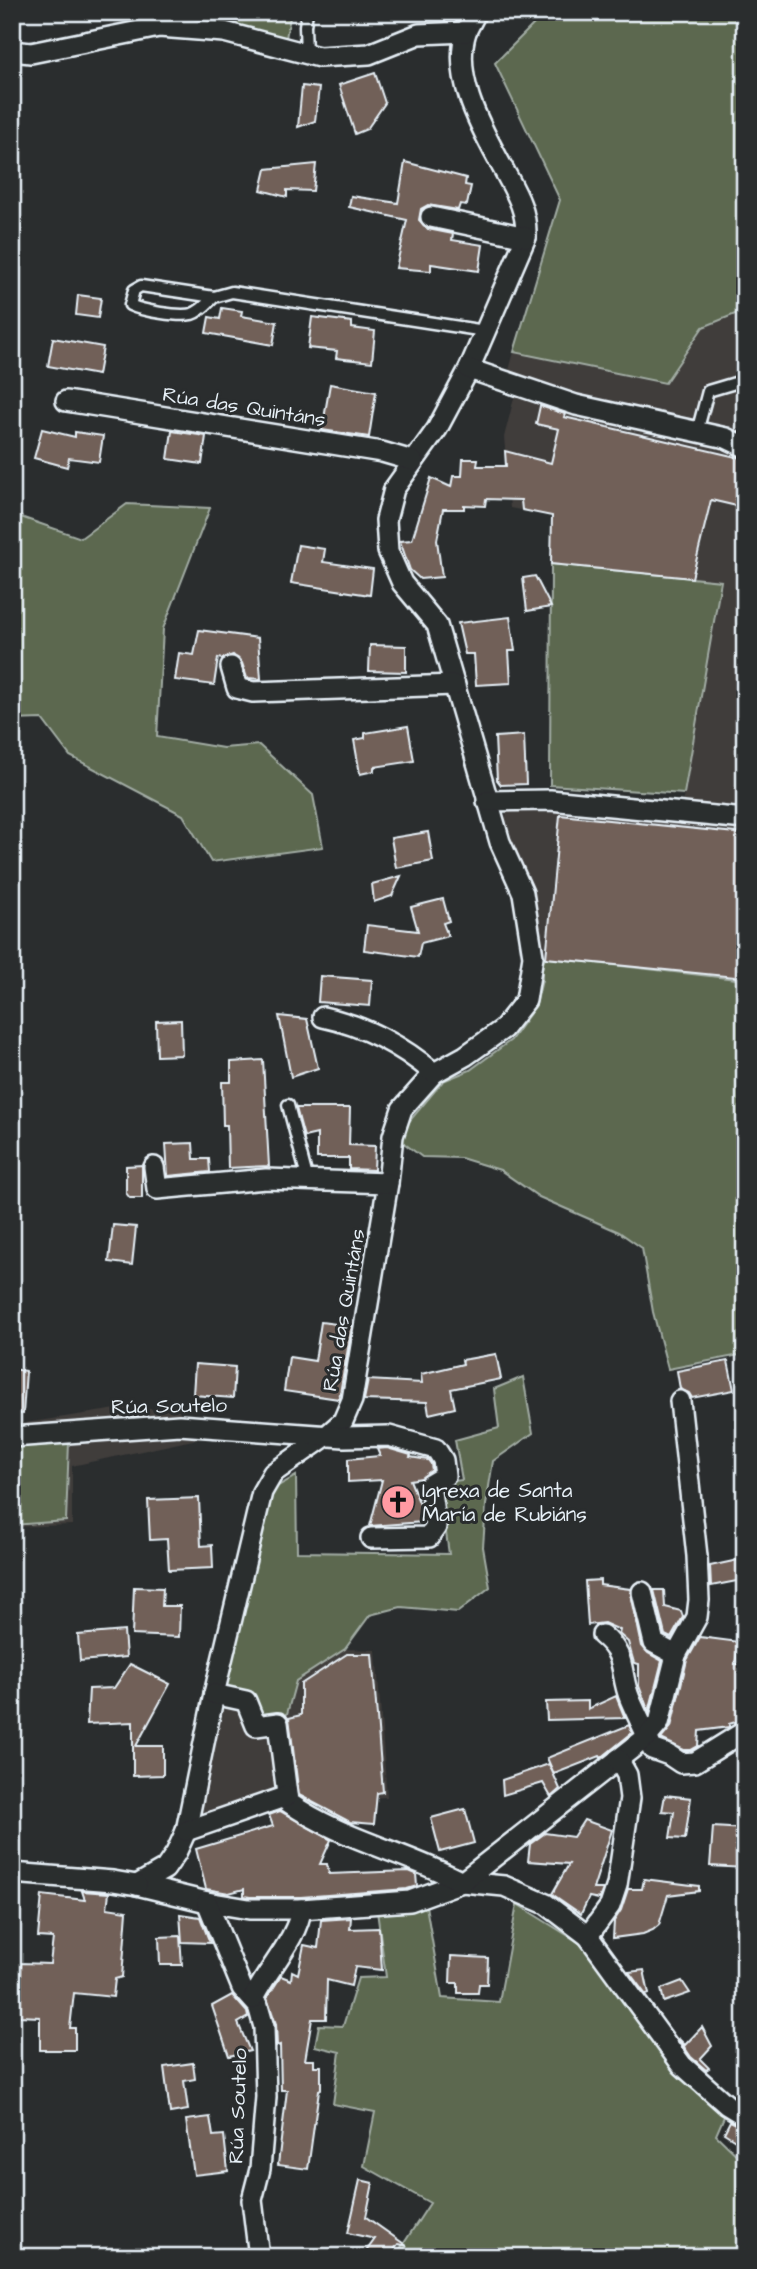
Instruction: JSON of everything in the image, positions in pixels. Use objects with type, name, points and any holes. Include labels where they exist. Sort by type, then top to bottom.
[{"type":"street","points":[[431,217],[526,237],[521,202],[476,117],[470,97],[463,60],[466,32],[476,12]]},
{"type":"street","points":[[12,51],[31,53],[159,27],[224,33],[319,57],[369,54],[419,34],[466,32]]},
{"type":"street","name":"Rúa das Quintáns","points":[[326,1436],[343,1421],[352,1400],[388,1183],[393,1136],[402,1109],[434,1073],[465,1056],[503,1029],[526,1000],[533,956],[523,893],[500,842],[437,625],[402,583],[388,551],[386,520],[394,489],[437,429],[469,369],[526,237]]},
{"type":"street","points":[[469,369],[576,405],[726,438],[745,447]]},
{"type":"street","name":"Rúa das Quintáns","points":[[66,401],[382,452],[413,461]]},
{"type":"street","points":[[231,667],[237,688],[253,692],[455,685]]},
{"type":"street","points":[[487,801],[550,800],[745,819]]},
{"type":"street","points":[[323,1017],[355,1024],[413,1055],[434,1073]]},
{"type":"street","points":[[154,1167],[157,1189],[266,1179],[388,1183]]},
{"type":"street","points":[[12,1873],[113,1881],[249,1909],[301,1909],[410,1901],[462,1882],[648,1736],[659,1723],[676,1655],[697,1616],[699,1600],[697,1556],[680,1401]]},
{"type":"street","name":"Rúa Soutelo","points":[[12,1437],[179,1425],[326,1436],[389,1436],[405,1438],[436,1449],[443,1460],[444,1476],[430,1485],[436,1527],[429,1537],[371,1538]]},
{"type":"street","points":[[137,1885],[165,1869],[177,1853],[186,1831],[214,1694],[262,1492],[273,1474],[326,1436]]},
{"type":"street","points":[[642,1592],[654,1643],[676,1655]]},
{"type":"street","points":[[602,1636],[614,1645],[625,1671],[628,1696],[652,1749],[681,1763],[695,1762],[745,1731]]},
{"type":"street","points":[[214,1694],[246,1701],[256,1726],[278,1723],[288,1802],[303,1812],[366,1843],[440,1870],[462,1882],[504,1886],[546,1904],[588,1936],[682,2065],[727,2105],[745,2116]]},
{"type":"street","points":[[588,1936],[610,1906],[617,1885],[630,1798],[627,1775],[618,1759]]},
{"type":"street","points":[[186,1831],[287,1796]]},
{"type":"street","name":"Rúa Soutelo","points":[[207,1902],[242,1988],[258,2006],[264,2027],[266,2097],[260,2169],[252,2200],[259,2257]]},
{"type":"street","points":[[253,2000],[261,1981],[300,1922],[301,1909]]},
{"type":"lane","points":[[306,54],[307,12]]},
{"type":"lane","points":[[214,297],[203,308],[190,314],[140,310],[130,305],[134,290],[141,286],[214,297],[232,292],[485,331]]},
{"type":"lane","points":[[697,432],[708,391],[745,380]]},
{"type":"lane","points":[[288,1105],[309,1181]]},
{"type":"shaded area","points":[[745,310],[745,980],[542,957],[530,890],[502,824],[507,813],[518,807],[679,822],[721,581],[551,564],[552,516],[510,508],[504,437],[514,398],[509,370],[514,352],[665,383],[703,327]]},
{"type":"shaded area","points":[[123,1408],[180,1410],[179,1424],[244,1429],[72,1466],[72,1525],[12,1527],[12,1425]]},
{"type":"shaded area","points":[[345,1649],[376,1650],[387,1797],[344,1799],[308,1789],[293,1800],[195,1837],[225,1691],[260,1720],[287,1714],[296,1681]]},
{"type":"green space","points":[[158,12],[291,12],[284,48],[159,27]]},
{"type":"green space","points":[[546,12],[745,12],[745,310],[703,327],[665,383],[514,352],[560,200],[495,63]]},
{"type":"green space","points":[[127,504],[210,508],[163,629],[157,737],[223,748],[259,745],[313,795],[323,847],[211,862],[183,815],[70,756],[42,719],[12,720],[12,514],[81,538]]},
{"type":"green space","points":[[551,564],[721,581],[684,794],[550,785]]},
{"type":"green space","points":[[542,957],[745,980],[745,1354],[668,1369],[653,1312],[642,1248],[619,1232],[539,1197],[500,1170],[461,1158],[422,1157],[401,1141],[407,1124],[443,1081],[470,1070],[511,1040],[536,1005],[542,980]]},
{"type":"green space","points":[[523,1377],[533,1433],[493,1461],[483,1547],[490,1587],[458,1612],[401,1607],[370,1615],[345,1649],[296,1681],[287,1714],[260,1720],[225,1691],[264,1494],[296,1476],[297,1552],[449,1554],[439,1483],[462,1480],[455,1440],[499,1428],[494,1389]]},
{"type":"green space","points":[[69,1442],[66,1521],[12,1525],[12,1448]]},
{"type":"green space","points":[[425,1900],[442,1998],[499,2002],[517,1904],[583,1945],[673,2064],[726,2112],[716,2135],[745,2163],[745,2257],[395,2257],[430,2203],[364,2166],[375,2112],[333,2104],[340,2052],[315,2046],[319,2025],[343,2026],[358,1978],[386,1977],[377,1911]]},
{"type":"building","points":[[375,73],[385,103],[367,129],[355,134],[339,85]]},
{"type":"building","points":[[302,86],[319,88],[315,121],[298,127]]},
{"type":"building","points":[[405,162],[466,178],[465,185],[471,186],[467,205],[460,204],[458,210],[428,205],[421,209],[419,220],[428,229],[453,234],[452,240],[483,245],[479,271],[431,264],[431,271],[396,268],[407,220],[349,207],[351,196],[398,203]]},
{"type":"building","points":[[316,164],[313,191],[287,190],[287,197],[261,190],[266,169]]},
{"type":"building","points":[[78,295],[101,298],[98,318],[76,315]]},
{"type":"building","points":[[222,308],[242,311],[241,316],[277,322],[273,345],[206,333],[209,317],[220,319]]},
{"type":"building","points":[[312,317],[352,322],[352,328],[375,331],[372,362],[336,358],[337,351],[308,348]]},
{"type":"building","points":[[53,338],[103,347],[98,375],[48,366]]},
{"type":"building","points":[[330,384],[376,392],[369,437],[322,430]]},
{"type":"building","points":[[540,406],[565,414],[564,417],[745,459],[745,491],[741,507],[711,500],[692,578],[551,564],[552,516],[522,510],[521,500],[486,499],[485,506],[464,505],[464,509],[443,509],[437,540],[442,577],[420,579],[410,570],[400,541],[412,540],[431,478],[451,487],[453,476],[462,476],[463,459],[478,459],[477,466],[506,466],[505,451],[551,463],[559,429],[536,424]]},
{"type":"building","points":[[42,429],[75,437],[75,432],[103,436],[99,462],[69,458],[67,467],[34,458]]},
{"type":"building","points":[[172,431],[206,436],[202,464],[168,459]]},
{"type":"building","points":[[298,545],[325,549],[323,562],[373,569],[370,595],[291,583]]},
{"type":"building","points":[[535,576],[551,607],[527,611],[523,578]]},
{"type":"building","points":[[510,617],[515,651],[509,651],[511,683],[476,685],[474,654],[465,654],[458,623]]},
{"type":"building","points":[[199,630],[258,638],[261,679],[247,678],[242,663],[233,655],[218,658],[214,685],[175,680],[179,653],[194,655]]},
{"type":"building","points":[[370,645],[406,646],[406,672],[369,671]]},
{"type":"building","points":[[408,726],[414,761],[374,767],[374,771],[360,774],[354,740],[365,738],[365,733]]},
{"type":"building","points":[[524,735],[526,784],[501,785],[497,780],[495,737]]},
{"type":"building","points":[[560,815],[745,834],[745,978],[546,958]]},
{"type":"building","points":[[428,832],[433,861],[396,868],[391,838]]},
{"type":"building","points":[[401,876],[392,896],[374,902],[372,884]]},
{"type":"building","points":[[443,899],[449,921],[443,923],[448,936],[421,943],[418,957],[364,950],[367,925],[418,931],[411,907]]},
{"type":"building","points":[[320,976],[372,980],[370,1006],[318,1002]]},
{"type":"building","points":[[279,1016],[307,1019],[318,1068],[291,1077]]},
{"type":"building","points":[[181,1020],[182,1055],[157,1056],[156,1021]]},
{"type":"building","points":[[263,1060],[269,1166],[228,1168],[222,1082],[231,1082],[231,1062]]},
{"type":"building","points":[[296,1108],[350,1108],[349,1145],[375,1146],[374,1170],[349,1169],[349,1158],[317,1158],[317,1134],[304,1137]]},
{"type":"building","points":[[193,1143],[194,1159],[209,1159],[210,1172],[168,1176],[166,1144]]},
{"type":"building","points":[[142,1165],[142,1198],[130,1198],[126,1193],[126,1166]]},
{"type":"building","points":[[113,1225],[136,1227],[132,1265],[109,1262]]},
{"type":"building","points":[[321,1322],[352,1326],[339,1399],[284,1391],[289,1357],[315,1361]]},
{"type":"building","points":[[496,1354],[501,1379],[451,1389],[455,1408],[429,1414],[427,1402],[364,1400],[368,1380],[422,1383],[421,1374],[463,1364],[462,1360]]},
{"type":"building","points":[[728,1361],[734,1390],[692,1398],[689,1393],[680,1389],[677,1371]]},
{"type":"building","points":[[195,1364],[235,1367],[233,1398],[193,1395]]},
{"type":"building","points":[[12,1369],[26,1371],[23,1414],[12,1413]]},
{"type":"building","name":"Igrexa de Santa María de Rubiáns","points":[[387,1448],[411,1455],[410,1457],[428,1460],[431,1464],[432,1470],[421,1478],[410,1480],[421,1507],[423,1522],[370,1526],[382,1480],[348,1482],[348,1459],[380,1456],[377,1449]]},
{"type":"building","points":[[199,1498],[201,1546],[212,1545],[213,1568],[169,1570],[167,1539],[150,1540],[148,1500]]},
{"type":"building","points":[[738,1560],[742,1580],[711,1586],[710,1566]]},
{"type":"building","points":[[600,1580],[600,1585],[630,1589],[642,1646],[662,1661],[649,1712],[639,1686],[639,1664],[634,1663],[628,1642],[619,1634],[620,1630],[604,1623],[588,1625],[585,1581]]},
{"type":"building","points":[[134,1587],[163,1588],[162,1606],[180,1606],[179,1637],[132,1635]]},
{"type":"building","points":[[654,1590],[664,1590],[665,1607],[681,1611],[683,1617],[671,1638],[665,1635]]},
{"type":"building","points":[[124,1631],[126,1657],[80,1661],[78,1635]]},
{"type":"building","points":[[700,1637],[739,1642],[735,1664],[745,1664],[745,1719],[729,1724],[729,1727],[699,1731],[698,1746],[684,1750],[661,1739],[671,1727],[687,1660]]},
{"type":"building","points":[[347,1654],[372,1654],[383,1792],[377,1793],[374,1824],[350,1822],[299,1795],[289,1718],[301,1715],[301,1684]]},
{"type":"building","points":[[130,1664],[170,1684],[136,1746],[163,1746],[163,1775],[133,1776],[133,1722],[87,1724],[89,1689],[114,1688]]},
{"type":"building","points":[[616,1696],[625,1718],[547,1720],[546,1702],[588,1701],[588,1709]]},
{"type":"building","points":[[629,1725],[632,1733],[601,1758],[600,1756],[554,1774],[547,1758]]},
{"type":"building","points":[[549,1764],[560,1789],[551,1797],[543,1783],[503,1795],[502,1780]]},
{"type":"building","points":[[665,1795],[691,1798],[685,1839],[670,1838],[674,1812],[662,1811]]},
{"type":"building","points":[[465,1809],[474,1843],[440,1852],[431,1818]]},
{"type":"building","points":[[280,1811],[331,1840],[320,1864],[327,1864],[329,1874],[409,1871],[416,1874],[417,1886],[301,1897],[250,1897],[244,1896],[244,1889],[229,1893],[206,1889],[196,1849],[273,1826],[269,1815]]},
{"type":"building","points":[[584,1820],[612,1830],[593,1889],[603,1889],[599,1899],[589,1897],[581,1914],[552,1894],[569,1864],[528,1861],[530,1844],[545,1833],[573,1837]]},
{"type":"building","points":[[713,1827],[745,1829],[745,1868],[710,1866]]},
{"type":"building","points":[[644,1879],[699,1886],[699,1891],[668,1895],[659,1925],[653,1930],[613,1938],[614,1921],[628,1889],[642,1889]]},
{"type":"building","points":[[82,1891],[109,1893],[107,1908],[127,1911],[122,1977],[115,1979],[113,1997],[74,1993],[70,2028],[75,2028],[75,2050],[40,2050],[40,2017],[19,2016],[21,1963],[50,1964],[53,1938],[38,1937],[42,1895],[85,1900]]},
{"type":"building","points":[[180,1914],[200,1917],[210,1943],[182,1942]]},
{"type":"building","points":[[351,1918],[350,1929],[379,1928],[382,1970],[355,1967],[351,1986],[327,1980],[326,2019],[312,2019],[305,2060],[314,2060],[314,2066],[321,2066],[321,2089],[308,2169],[278,2165],[287,2090],[281,2090],[280,2045],[277,2046],[276,2024],[267,1998],[281,1976],[291,1980],[292,1971],[298,1974],[304,1945],[318,1948],[321,1920]]},
{"type":"building","points":[[180,1936],[182,1965],[160,1965],[159,1937]]},
{"type":"building","points":[[451,1956],[488,1958],[487,1984],[479,1984],[478,1993],[458,1993],[458,1983],[450,1983]]},
{"type":"building","points":[[644,1970],[649,1994],[646,1995],[629,1972]]},
{"type":"building","points":[[682,1981],[690,1993],[664,2002],[661,1989]]},
{"type":"building","points":[[232,1995],[247,2012],[248,2017],[238,2023],[250,2051],[229,2056],[212,2006]]},
{"type":"building","points":[[702,2027],[712,2046],[700,2059],[709,2068],[706,2070],[691,2057],[678,2038],[685,2045]]},
{"type":"building","points":[[193,2063],[195,2079],[184,2081],[188,2110],[170,2113],[164,2067]]},
{"type":"building","points":[[210,2117],[213,2136],[224,2135],[228,2171],[194,2175],[186,2120]]},
{"type":"building","points":[[730,2121],[745,2128],[745,2146],[724,2133]]},
{"type":"building","points":[[360,2180],[373,2183],[366,2217],[407,2246],[398,2244],[389,2257],[362,2257],[375,2239],[348,2233]]},
{"type":"place","name":"Igrexa de Santa María de Rubiáns","points":[[398,1502]]}]
